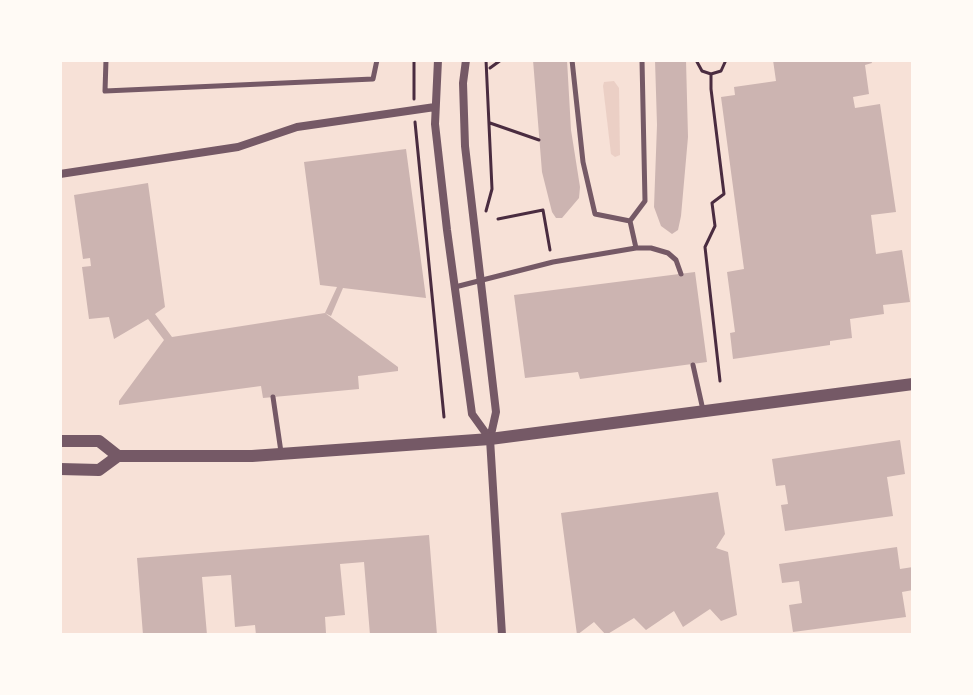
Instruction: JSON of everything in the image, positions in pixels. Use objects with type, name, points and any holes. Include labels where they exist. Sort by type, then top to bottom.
[{"type":"street","points":[[438,60],[435,107],[437,155],[472,414],[490,439]]},
{"type":"street","points":[[466,60],[463,83],[465,146],[496,412],[490,439],[502,635]]},
{"type":"street","points":[[60,174],[238,147],[297,127],[435,107]]},
{"type":"street","points":[[60,469],[99,470],[118,456],[252,456],[490,439],[913,384]]},
{"type":"street","points":[[60,441],[99,441],[118,456]]},
{"type":"lane","points":[[106,60],[105,91],[373,79],[377,60]]},
{"type":"lane","points":[[572,60],[583,162],[595,214],[630,221]]},
{"type":"lane","points":[[636,248],[630,221],[645,201],[642,60]]},
{"type":"lane","points":[[455,287],[553,262],[636,248],[668,253],[676,260],[681,274]]},
{"type":"lane","points":[[693,365],[704,413]]},
{"type":"lane","points":[[273,397],[282,453]]},
{"type":"path","points":[[414,60],[415,111],[444,417]]},
{"type":"path","points":[[486,60],[492,189],[486,210],[487,221]]},
{"type":"path","points":[[490,68],[501,60]]},
{"type":"path","points":[[696,60],[702,71],[711,74],[721,71],[726,60]]},
{"type":"path","points":[[711,74],[724,194],[712,203],[715,226],[705,247],[720,381]]},
{"type":"path","points":[[490,123],[539,140]]},
{"type":"path","points":[[498,219],[543,210],[553,262]]},
{"type":"shaded area","points":[[614,81],[619,88],[620,155],[615,157],[611,154],[603,86],[604,82]]},
{"type":"building","points":[[533,60],[567,60],[571,130],[580,187],[579,198],[562,218],[556,218],[552,212],[542,172]]},
{"type":"building","points":[[655,60],[686,60],[688,137],[681,216],[678,230],[672,234],[661,226],[654,207],[657,125]]},
{"type":"building","points":[[773,60],[871,60],[872,63],[865,65],[869,94],[853,97],[855,108],[880,104],[896,212],[871,215],[876,254],[902,250],[910,302],[883,305],[884,314],[850,319],[852,338],[830,341],[830,345],[733,359],[730,333],[735,332],[727,272],[744,269],[721,97],[735,95],[734,87],[776,81]]},
{"type":"building","points":[[406,149],[426,298],[343,288],[331,316],[325,313],[337,287],[320,285],[304,162]]},
{"type":"building","points":[[148,183],[165,307],[155,314],[172,337],[325,313],[398,367],[398,371],[358,376],[359,389],[263,398],[261,386],[119,405],[164,340],[148,319],[114,339],[109,317],[89,319],[82,267],[91,266],[90,258],[83,259],[74,195]]},
{"type":"building","points":[[695,272],[707,362],[580,379],[578,372],[525,378],[514,295]]},
{"type":"building","points":[[900,440],[905,474],[887,477],[893,516],[785,531],[781,505],[788,504],[785,485],[776,486],[772,459]]},
{"type":"building","points":[[718,492],[725,534],[716,548],[728,552],[737,615],[721,621],[710,609],[683,627],[674,611],[646,630],[634,618],[606,635],[594,622],[577,635],[561,513]]},
{"type":"building","points":[[429,535],[437,635],[370,635],[364,562],[340,564],[345,615],[325,617],[326,633],[256,635],[255,625],[235,627],[231,575],[202,577],[207,635],[143,635],[137,558]]},
{"type":"building","points":[[897,547],[900,569],[913,567],[913,590],[902,592],[906,617],[793,632],[789,605],[802,603],[799,581],[782,583],[779,564]]}]
